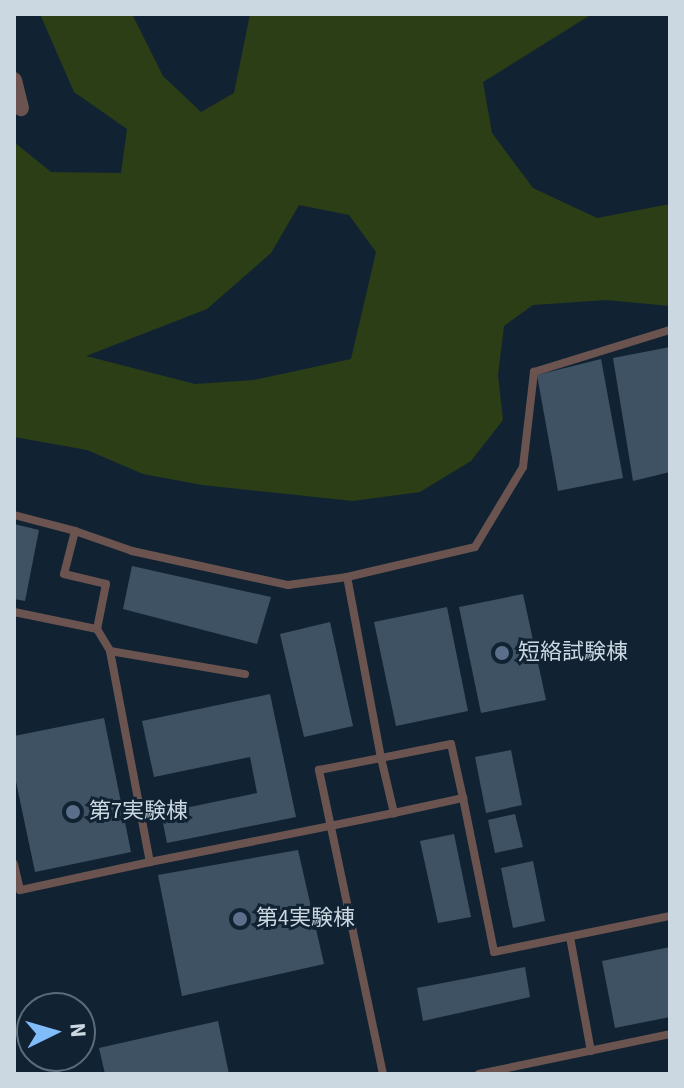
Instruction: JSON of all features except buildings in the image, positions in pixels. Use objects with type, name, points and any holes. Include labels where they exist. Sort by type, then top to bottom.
[{"type":"street","points":[[14,80],[21,108]]},
{"type":"lane","points":[[14,515],[75,531],[132,551],[288,585],[347,577],[475,547],[523,467],[534,372],[670,330]]},
{"type":"lane","points":[[75,531],[64,574],[106,584],[97,629],[110,651],[150,862]]},
{"type":"lane","points":[[347,577],[394,813]]},
{"type":"lane","points":[[14,612],[97,629]]},
{"type":"lane","points":[[110,651],[245,674]]},
{"type":"lane","points":[[383,1074],[319,770],[451,744],[494,952],[670,916]]},
{"type":"lane","points":[[14,864],[17,891],[463,798]]},
{"type":"lane","points":[[570,937],[591,1051]]},
{"type":"lane","points":[[479,1074],[670,1034]]},
{"type":"green space","points":[[40,14],[132,14],[163,76],[201,112],[234,93],[250,14],[592,14],[483,82],[492,133],[533,188],[597,218],[670,204],[670,306],[606,300],[533,305],[504,326],[498,375],[503,420],[471,461],[420,492],[353,501],[202,485],[143,474],[87,450],[14,437],[14,142],[51,172],[121,173],[127,129],[74,92]],"holes":[[[299,205],[349,215],[376,252],[351,359],[254,380],[195,384],[86,356],[207,309],[271,253]]]},
{"type":"place","name":"短絡試験棟","points":[[502,653]]},
{"type":"place","name":"第7実験棟","points":[[73,812]]},
{"type":"place","name":"第4実験棟","points":[[240,919]]}]
